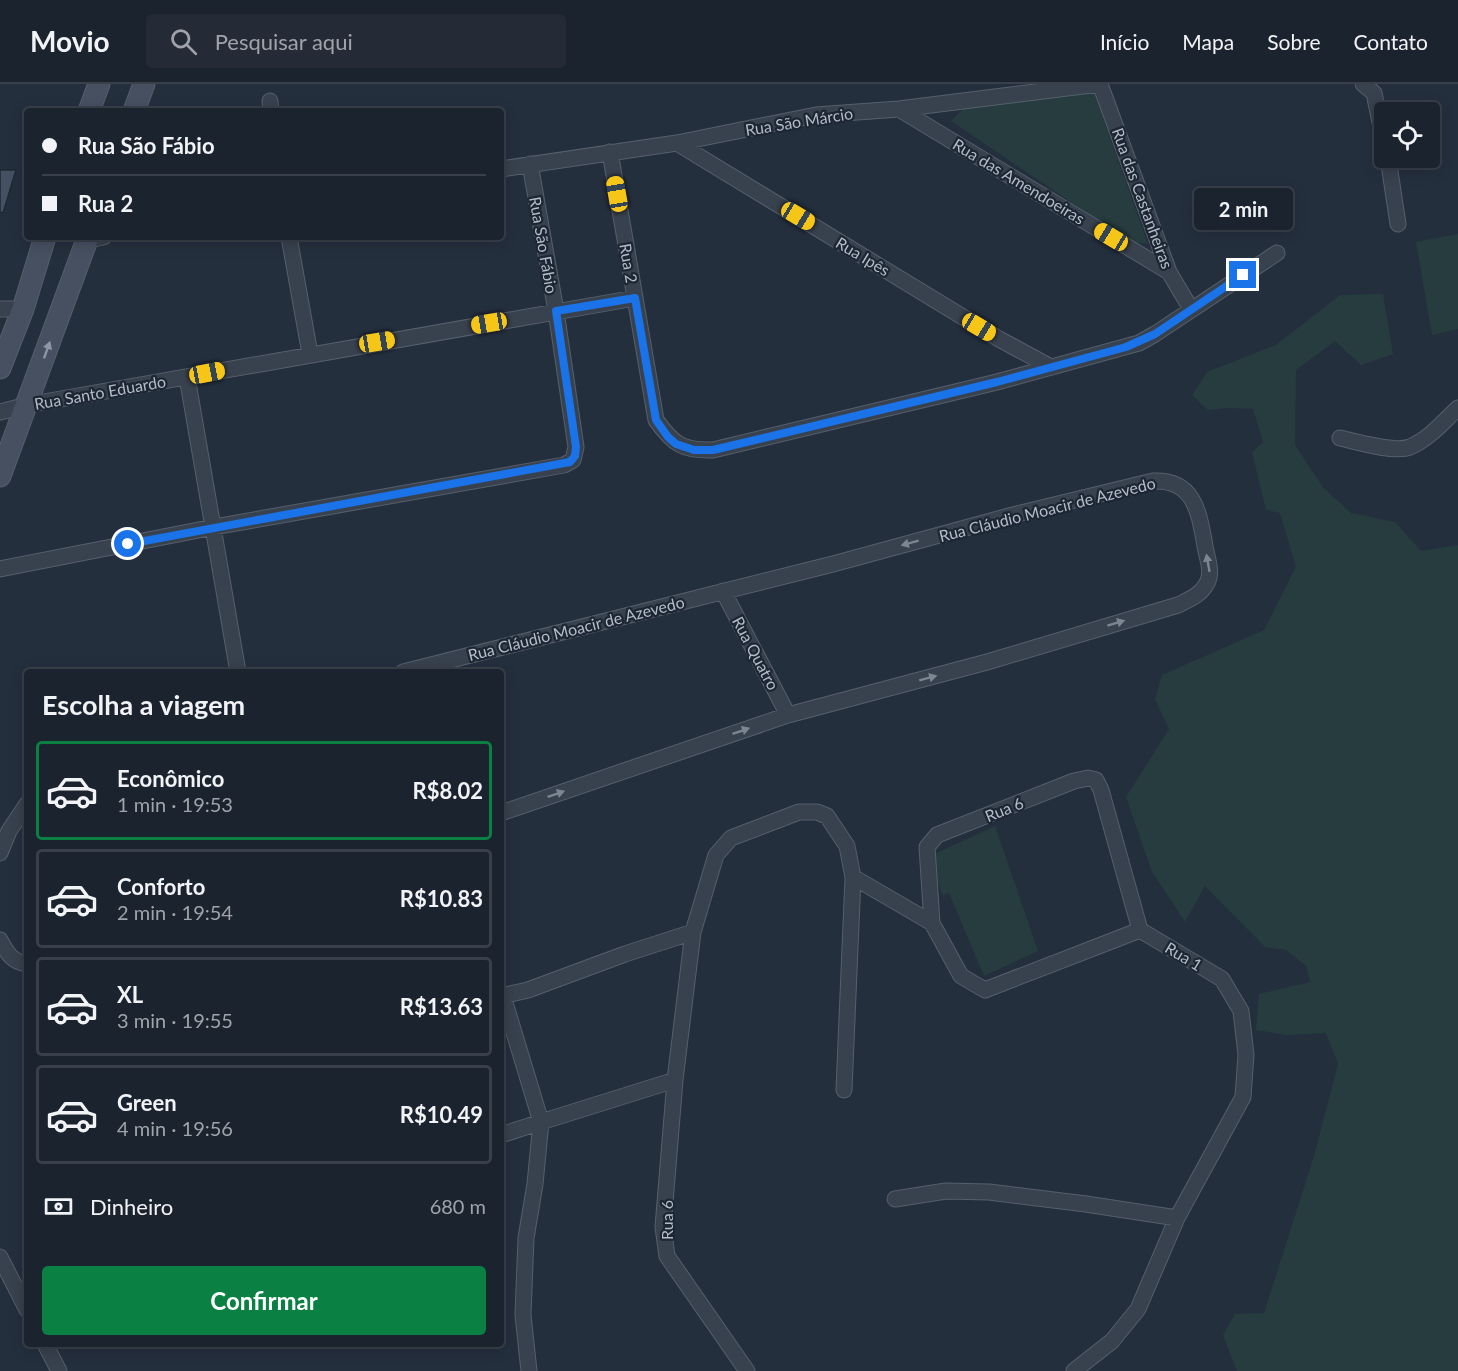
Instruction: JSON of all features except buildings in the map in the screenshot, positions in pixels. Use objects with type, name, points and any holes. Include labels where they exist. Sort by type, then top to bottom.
[{"type":"main road","points":[[90,108],[99,84]]},
{"type":"main road","points":[[135,108],[144,84]]},
{"type":"main road","points":[[0,368],[23,309],[44,240]]},
{"type":"main road","points":[[0,476],[92,240]]},
{"type":"street","name":"Rua São Márcio","points":[[504,168],[677,143],[816,115],[899,109],[1100,84]]},
{"type":"street","name":"Rua das Castanheiras","points":[[1100,84],[1169,272],[1191,309]]},
{"type":"street","points":[[1363,84],[1374,93],[1376,102]]},
{"type":"street","name":"Rua das Amendoeiras","points":[[899,109],[1169,272]]},
{"type":"street","name":"Rua Ipês","points":[[677,143],[999,339],[1051,367]]},
{"type":"street","name":"Rua 2","points":[[610,152],[656,420],[676,444],[694,450],[713,450],[1051,367],[1139,343],[1277,253]]},
{"type":"street","name":"Rua São Fábio","points":[[0,569],[570,462],[575,456],[576,447],[556,311],[530,164]]},
{"type":"street","points":[[1390,168],[1398,224]]},
{"type":"street","points":[[290,240],[310,354]]},
{"type":"street","name":"Rua Santo Eduardo","points":[[0,412],[27,405],[310,354],[635,298]]},
{"type":"street","points":[[0,309],[23,309]]},
{"type":"street","points":[[187,377],[237,669]]},
{"type":"street","points":[[1340,438],[1388,447],[1409,448],[1431,434],[1458,408]]},
{"type":"street","name":"Rua Cláudio Moacir de Azevedo","points":[[415,669],[833,564],[1009,516],[1154,481],[1178,484],[1190,496],[1199,513],[1210,574],[1203,589],[1195,597],[1178,605],[987,662],[788,715],[504,812]]},
{"type":"street","name":"Rua Quatro","points":[[723,591],[788,715]]},
{"type":"street","name":"Rua 6","points":[[932,923],[927,847],[937,835],[1074,781],[1088,778],[1096,780],[1101,790],[1140,930]]},
{"type":"street","points":[[0,853],[4,828],[24,807]]},
{"type":"street","name":"Rua 6","points":[[747,1371],[667,1256],[663,1227],[675,1080],[693,932],[716,855],[731,838],[799,812],[817,812],[827,816],[847,846],[853,877],[844,1090]]},
{"type":"street","points":[[853,877],[932,923],[961,976],[985,990],[1140,930]]},
{"type":"street","name":"Rua 1","points":[[1074,1371],[1112,1341],[1138,1309],[1177,1218],[1243,1097],[1246,1055],[1241,1011],[1222,979],[1140,930]]},
{"type":"street","points":[[504,995],[528,990],[693,932]]},
{"type":"street","points":[[0,940],[9,956],[24,964]]},
{"type":"street","points":[[504,1005],[541,1122],[535,1184],[526,1238],[523,1315],[529,1371]]},
{"type":"street","points":[[504,1134],[675,1080]]},
{"type":"street","points":[[895,1199],[946,1191],[989,1192],[1086,1203],[1177,1218]]},
{"type":"street","points":[[0,1257],[5,1279],[24,1306]]},
{"type":"street","points":[[47,1347],[59,1371]]},
{"type":"green space","points":[[1077,92],[1094,93],[1148,244],[1130,242],[951,121],[963,109]]},
{"type":"green space","points":[[1458,234],[1458,329],[1432,335],[1416,242]]},
{"type":"green space","points":[[1383,294],[1393,354],[1361,365],[1335,341],[1296,370],[1295,445],[1323,487],[1351,513],[1395,522],[1421,551],[1458,545],[1458,1371],[1237,1371],[1223,1335],[1235,1314],[1264,1313],[1314,1156],[1338,1064],[1326,1033],[1287,1035],[1256,1030],[1259,994],[1310,982],[1306,966],[1287,950],[1265,947],[1205,886],[1185,922],[1152,872],[1126,797],[1169,729],[1155,699],[1162,675],[1264,630],[1296,567],[1280,513],[1266,510],[1252,452],[1263,442],[1253,409],[1208,410],[1192,395],[1207,372],[1276,345],[1340,295]]},
{"type":"green space","points":[[995,826],[1038,951],[984,976],[949,893],[942,895],[930,856]]},
{"type":"route","points":[[128,544],[564,465],[570,462],[575,456],[576,447],[556,311],[635,298],[656,420],[676,444],[694,450],[713,450],[997,382],[1139,343],[1243,275]]}]
